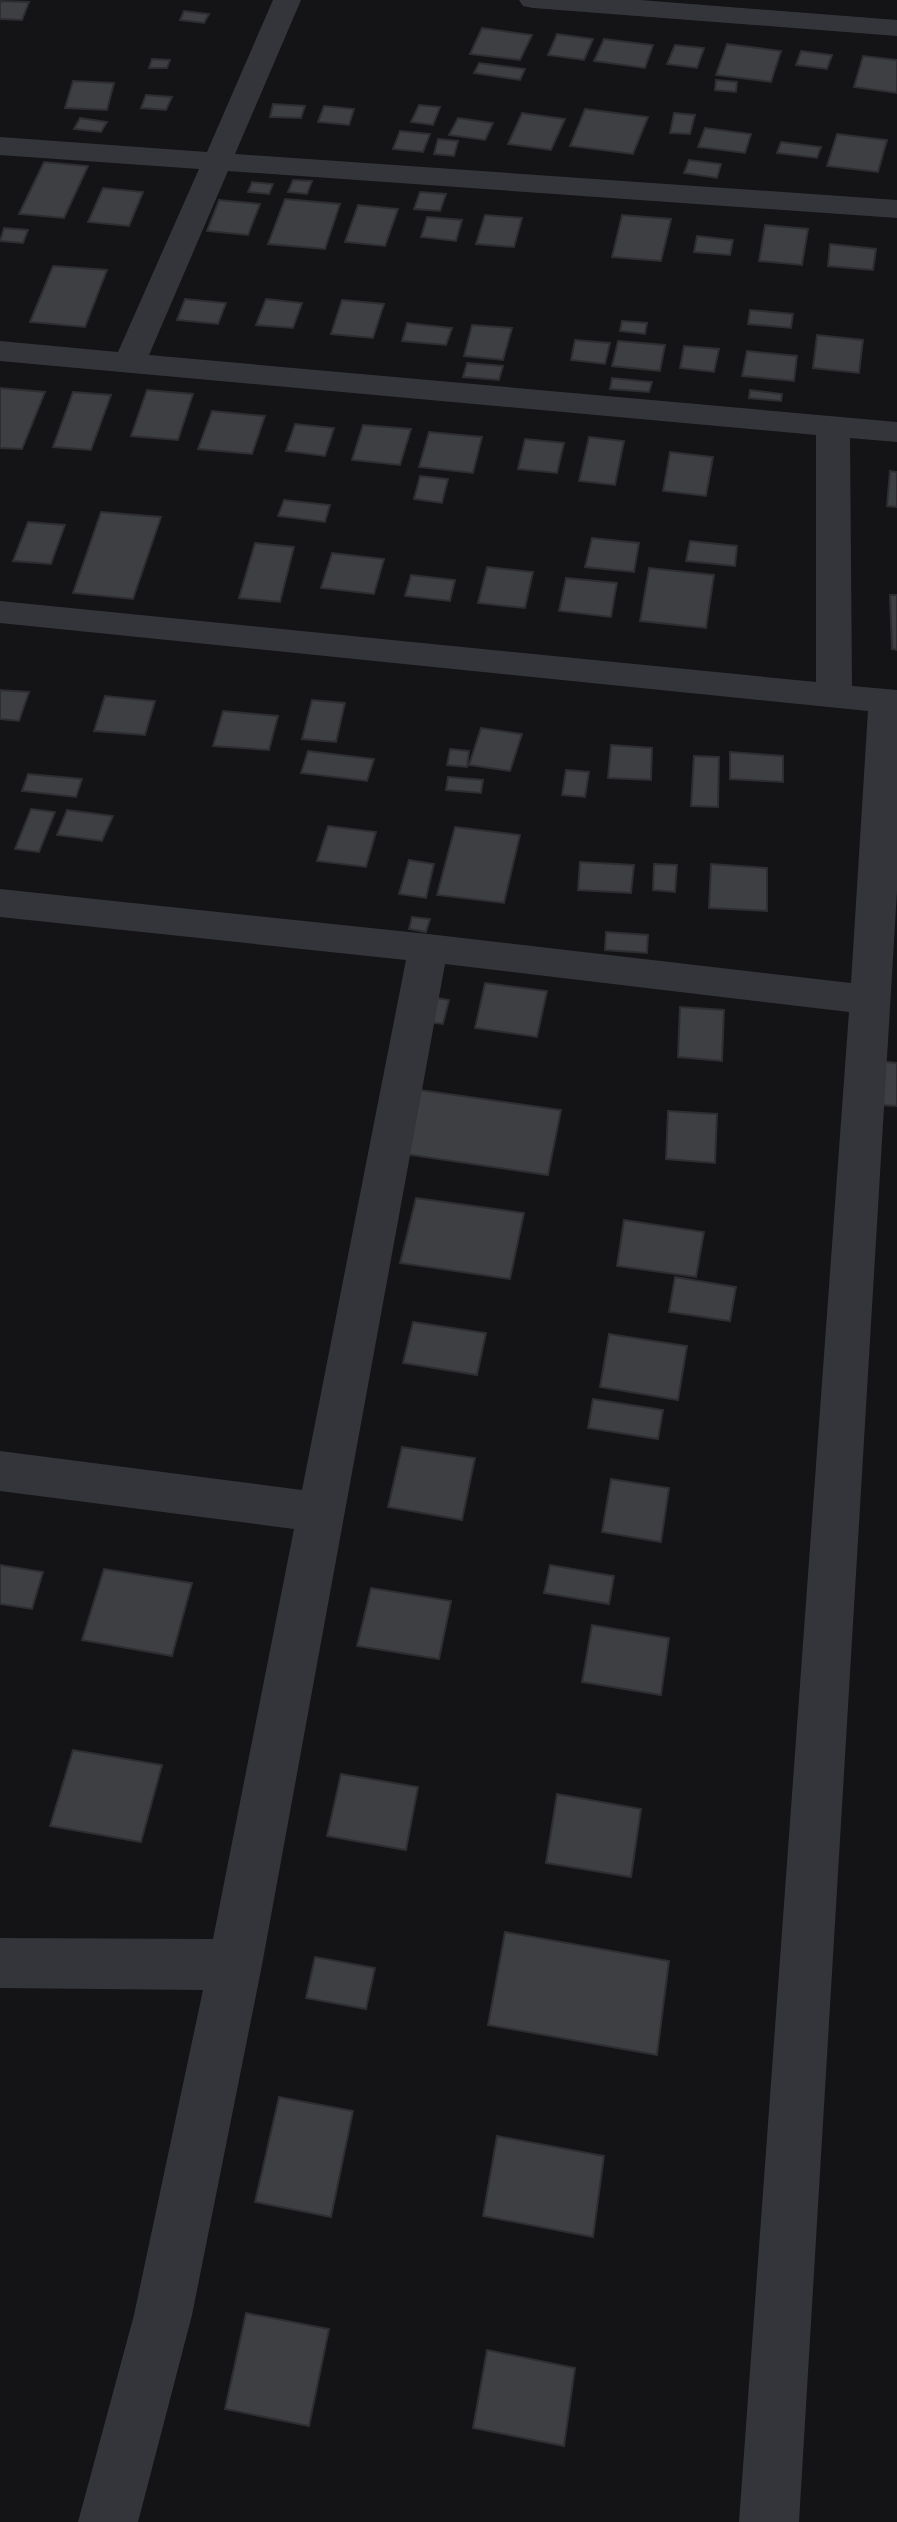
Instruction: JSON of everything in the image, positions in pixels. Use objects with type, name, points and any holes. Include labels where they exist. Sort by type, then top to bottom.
[{"type":"street","points":[[130,362],[287,0]]},
{"type":"street","points":[[533,0],[897,28]]},
{"type":"street","points":[[0,146],[897,209]]},
{"type":"street","points":[[0,351],[897,432]]},
{"type":"street","points":[[833,427],[834,695]]},
{"type":"street","points":[[0,612],[892,701],[769,2522]]},
{"type":"street","points":[[0,903],[428,948],[870,1000]]},
{"type":"street","points":[[108,2522],[163,2315],[235,1965],[428,948]]},
{"type":"street","points":[[0,1471],[321,1512]]},
{"type":"street","points":[[0,1963],[235,1965]]},
{"type":"building","points":[[0,1],[29,2],[22,20],[0,19]]},
{"type":"building","points":[[184,11],[209,14],[204,23],[180,20]]},
{"type":"building","points":[[482,28],[532,35],[520,60],[470,54]]},
{"type":"building","points":[[557,34],[593,39],[584,60],[548,55]]},
{"type":"building","points":[[604,39],[653,45],[645,68],[594,61]]},
{"type":"building","points":[[727,44],[781,51],[771,82],[716,75]]},
{"type":"building","points":[[675,45],[704,48],[697,68],[667,64]]},
{"type":"building","points":[[801,51],[832,55],[827,69],[796,65]]},
{"type":"building","points":[[863,56],[897,60],[897,93],[854,87]]},
{"type":"building","points":[[152,59],[170,60],[167,68],[149,68]]},
{"type":"building","points":[[479,63],[525,69],[520,80],[474,73]]},
{"type":"building","points":[[716,80],[737,82],[736,92],[715,90]]},
{"type":"building","points":[[73,81],[114,83],[107,110],[65,108]]},
{"type":"building","points":[[146,95],[172,97],[166,110],[141,108]]},
{"type":"building","points":[[273,104],[305,106],[301,118],[270,117]]},
{"type":"building","points":[[419,105],[440,107],[433,125],[411,122]]},
{"type":"building","points":[[324,106],[354,109],[349,125],[318,122]]},
{"type":"building","points":[[585,109],[648,117],[633,154],[570,146]]},
{"type":"building","points":[[522,113],[565,119],[551,150],[508,144]]},
{"type":"building","points":[[674,113],[695,115],[690,134],[670,133]]},
{"type":"building","points":[[80,118],[107,122],[101,132],[74,129]]},
{"type":"building","points":[[458,118],[493,123],[485,140],[449,135]]},
{"type":"building","points":[[705,128],[751,134],[745,153],[698,147]]},
{"type":"building","points":[[400,131],[430,134],[423,152],[393,149]]},
{"type":"building","points":[[837,134],[887,140],[878,172],[827,166]]},
{"type":"building","points":[[438,139],[458,141],[454,156],[434,154]]},
{"type":"building","points":[[781,142],[821,147],[817,158],[777,153]]},
{"type":"building","points":[[689,160],[721,164],[717,178],[684,173]]},
{"type":"building","points":[[44,162],[88,166],[64,218],[19,214]]},
{"type":"building","points":[[293,180],[312,181],[307,194],[288,192]]},
{"type":"building","points":[[252,182],[273,184],[269,194],[248,192]]},
{"type":"building","points":[[103,188],[143,192],[129,226],[88,222]]},
{"type":"building","points":[[420,192],[446,194],[440,211],[414,209]]},
{"type":"building","points":[[285,199],[340,204],[325,249],[268,244]]},
{"type":"building","points":[[219,200],[260,204],[248,235],[207,231]]},
{"type":"building","points":[[358,205],[398,209],[385,246],[345,242]]},
{"type":"building","points":[[485,215],[522,218],[514,247],[476,244]]},
{"type":"building","points":[[622,215],[671,219],[661,261],[612,257]]},
{"type":"building","points":[[427,217],[462,220],[456,241],[421,237]]},
{"type":"building","points":[[765,225],[808,229],[802,265],[759,261]]},
{"type":"building","points":[[4,228],[28,230],[23,243],[0,241]]},
{"type":"building","points":[[697,236],[733,240],[730,255],[694,252]]},
{"type":"building","points":[[830,244],[876,249],[873,270],[828,266]]},
{"type":"building","points":[[53,266],[107,270],[85,327],[30,322]]},
{"type":"building","points":[[185,299],[226,303],[218,324],[177,320]]},
{"type":"building","points":[[266,299],[302,303],[293,328],[256,325]]},
{"type":"building","points":[[342,300],[384,304],[373,338],[331,334]]},
{"type":"building","points":[[750,310],[793,314],[791,328],[748,324]]},
{"type":"building","points":[[622,321],[647,323],[645,334],[620,331]]},
{"type":"building","points":[[407,323],[452,328],[446,345],[402,341]]},
{"type":"building","points":[[472,325],[512,328],[503,360],[464,356]]},
{"type":"building","points":[[817,335],[863,340],[859,373],[813,368]]},
{"type":"building","points":[[575,340],[610,343],[605,364],[571,360]]},
{"type":"building","points":[[618,341],[665,345],[660,371],[612,366]]},
{"type":"building","points":[[684,346],[719,349],[714,372],[680,368]]},
{"type":"building","points":[[747,351],[797,356],[794,381],[742,376]]},
{"type":"building","points":[[467,363],[503,366],[499,380],[463,377]]},
{"type":"building","points":[[612,378],[652,382],[649,392],[610,389]]},
{"type":"building","points":[[0,388],[45,392],[22,449],[0,448]]},
{"type":"building","points":[[147,390],[193,394],[178,440],[131,436]]},
{"type":"building","points":[[750,390],[782,394],[781,401],[749,398]]},
{"type":"building","points":[[73,392],[111,395],[91,450],[53,447]]},
{"type":"building","points":[[212,411],[265,416],[252,454],[198,449]]},
{"type":"building","points":[[295,424],[334,428],[325,456],[286,451]]},
{"type":"building","points":[[363,425],[411,429],[400,465],[352,460]]},
{"type":"building","points":[[429,432],[482,437],[473,473],[419,467]]},
{"type":"building","points":[[589,437],[624,441],[615,485],[579,481]]},
{"type":"building","points":[[525,439],[564,443],[557,473],[518,469]]},
{"type":"building","points":[[670,452],[713,457],[706,496],[663,491]]},
{"type":"building","points":[[890,471],[897,472],[897,507],[887,506]]},
{"type":"building","points":[[420,476],[448,479],[442,503],[414,499]]},
{"type":"building","points":[[284,500],[330,505],[325,522],[278,516]]},
{"type":"building","points":[[101,512],[161,517],[133,599],[73,593]]},
{"type":"building","points":[[28,522],[65,525],[51,564],[13,561]]},
{"type":"building","points":[[592,538],[639,543],[634,572],[585,567]]},
{"type":"building","points":[[690,541],[737,546],[735,566],[686,561]]},
{"type":"building","points":[[255,543],[294,547],[280,602],[239,598]]},
{"type":"building","points":[[332,553],[384,559],[374,594],[321,588]]},
{"type":"building","points":[[487,567],[533,572],[525,608],[478,603]]},
{"type":"building","points":[[649,568],[714,575],[706,628],[640,621]]},
{"type":"building","points":[[411,575],[455,580],[450,601],[405,596]]},
{"type":"building","points":[[566,578],[617,583],[611,617],[559,611]]},
{"type":"building","points":[[890,595],[897,595],[897,650],[892,649]]},
{"type":"building","points":[[0,690],[29,692],[19,721],[0,719]]},
{"type":"building","points":[[105,696],[155,701],[145,735],[94,731]]},
{"type":"building","points":[[312,700],[345,703],[336,742],[302,739]]},
{"type":"building","points":[[223,711],[278,716],[269,750],[213,746]]},
{"type":"building","points":[[481,728],[522,734],[510,771],[469,765]]},
{"type":"building","points":[[611,745],[652,748],[651,780],[608,778]]},
{"type":"building","points":[[450,749],[469,751],[467,767],[447,765]]},
{"type":"building","points":[[308,751],[374,759],[367,781],[301,773]]},
{"type":"building","points":[[730,752],[783,756],[783,782],[730,779]]},
{"type":"building","points":[[694,756],[719,757],[718,807],[691,806]]},
{"type":"building","points":[[566,770],[589,772],[585,797],[562,795]]},
{"type":"building","points":[[28,774],[82,779],[76,797],[22,791]]},
{"type":"building","points":[[448,777],[483,780],[481,793],[446,790]]},
{"type":"building","points":[[31,809],[55,812],[39,852],[15,849]]},
{"type":"building","points":[[67,810],[113,816],[102,841],[57,835]]},
{"type":"building","points":[[328,826],[376,832],[366,867],[317,861]]},
{"type":"building","points":[[455,827],[520,835],[504,903],[437,895]]},
{"type":"building","points":[[409,860],[434,864],[426,898],[399,894]]},
{"type":"building","points":[[580,862],[634,865],[631,893],[578,890]]},
{"type":"building","points":[[654,864],[677,865],[675,892],[653,890]]},
{"type":"building","points":[[711,864],[767,868],[767,911],[709,908]]},
{"type":"building","points":[[412,917],[430,919],[426,932],[409,929]]},
{"type":"building","points":[[606,932],[648,935],[647,953],[605,950]]},
{"type":"building","points":[[485,983],[547,991],[537,1037],[475,1028]]},
{"type":"building","points":[[425,996],[449,1000],[443,1024],[418,1021]]},
{"type":"building","points":[[680,1007],[724,1010],[722,1061],[678,1057]]},
{"type":"building","points":[[879,1061],[897,1063],[897,1106],[880,1105]]},
{"type":"building","points":[[420,1090],[561,1110],[548,1175],[404,1154]]},
{"type":"building","points":[[668,1111],[717,1114],[715,1163],[666,1159]]},
{"type":"building","points":[[416,1198],[524,1213],[510,1279],[400,1263]]},
{"type":"building","points":[[624,1220],[704,1232],[696,1277],[617,1266]]},
{"type":"building","points":[[675,1277],[736,1287],[730,1321],[669,1312]]},
{"type":"building","points":[[413,1322],[486,1333],[477,1375],[403,1363]]},
{"type":"building","points":[[609,1334],[687,1346],[678,1400],[600,1387]]},
{"type":"building","points":[[593,1399],[663,1410],[658,1439],[588,1428]]},
{"type":"building","points":[[402,1447],[475,1458],[462,1520],[388,1507]]},
{"type":"building","points":[[611,1479],[669,1488],[661,1542],[602,1532]]},
{"type":"building","points":[[0,1565],[43,1572],[32,1609],[0,1604]]},
{"type":"building","points":[[550,1565],[614,1576],[609,1604],[544,1593]]},
{"type":"building","points":[[104,1569],[192,1583],[172,1656],[82,1640]]},
{"type":"building","points":[[371,1588],[451,1601],[439,1659],[357,1646]]},
{"type":"building","points":[[592,1625],[669,1638],[661,1695],[582,1682]]},
{"type":"building","points":[[73,1750],[162,1765],[141,1842],[50,1826]]},
{"type":"building","points":[[341,1774],[418,1787],[406,1850],[327,1836]]},
{"type":"building","points":[[557,1794],[641,1809],[631,1877],[546,1863]]},
{"type":"building","points":[[505,1932],[669,1961],[657,2055],[488,2025]]},
{"type":"building","points":[[315,1957],[375,1968],[366,2009],[306,1998]]},
{"type":"building","points":[[279,2097],[353,2111],[331,2217],[255,2202]]},
{"type":"building","points":[[497,2136],[604,2156],[593,2237],[483,2216]]},
{"type":"building","points":[[246,2313],[329,2329],[309,2426],[225,2409]]},
{"type":"building","points":[[487,2350],[575,2368],[564,2446],[473,2428]]}]
